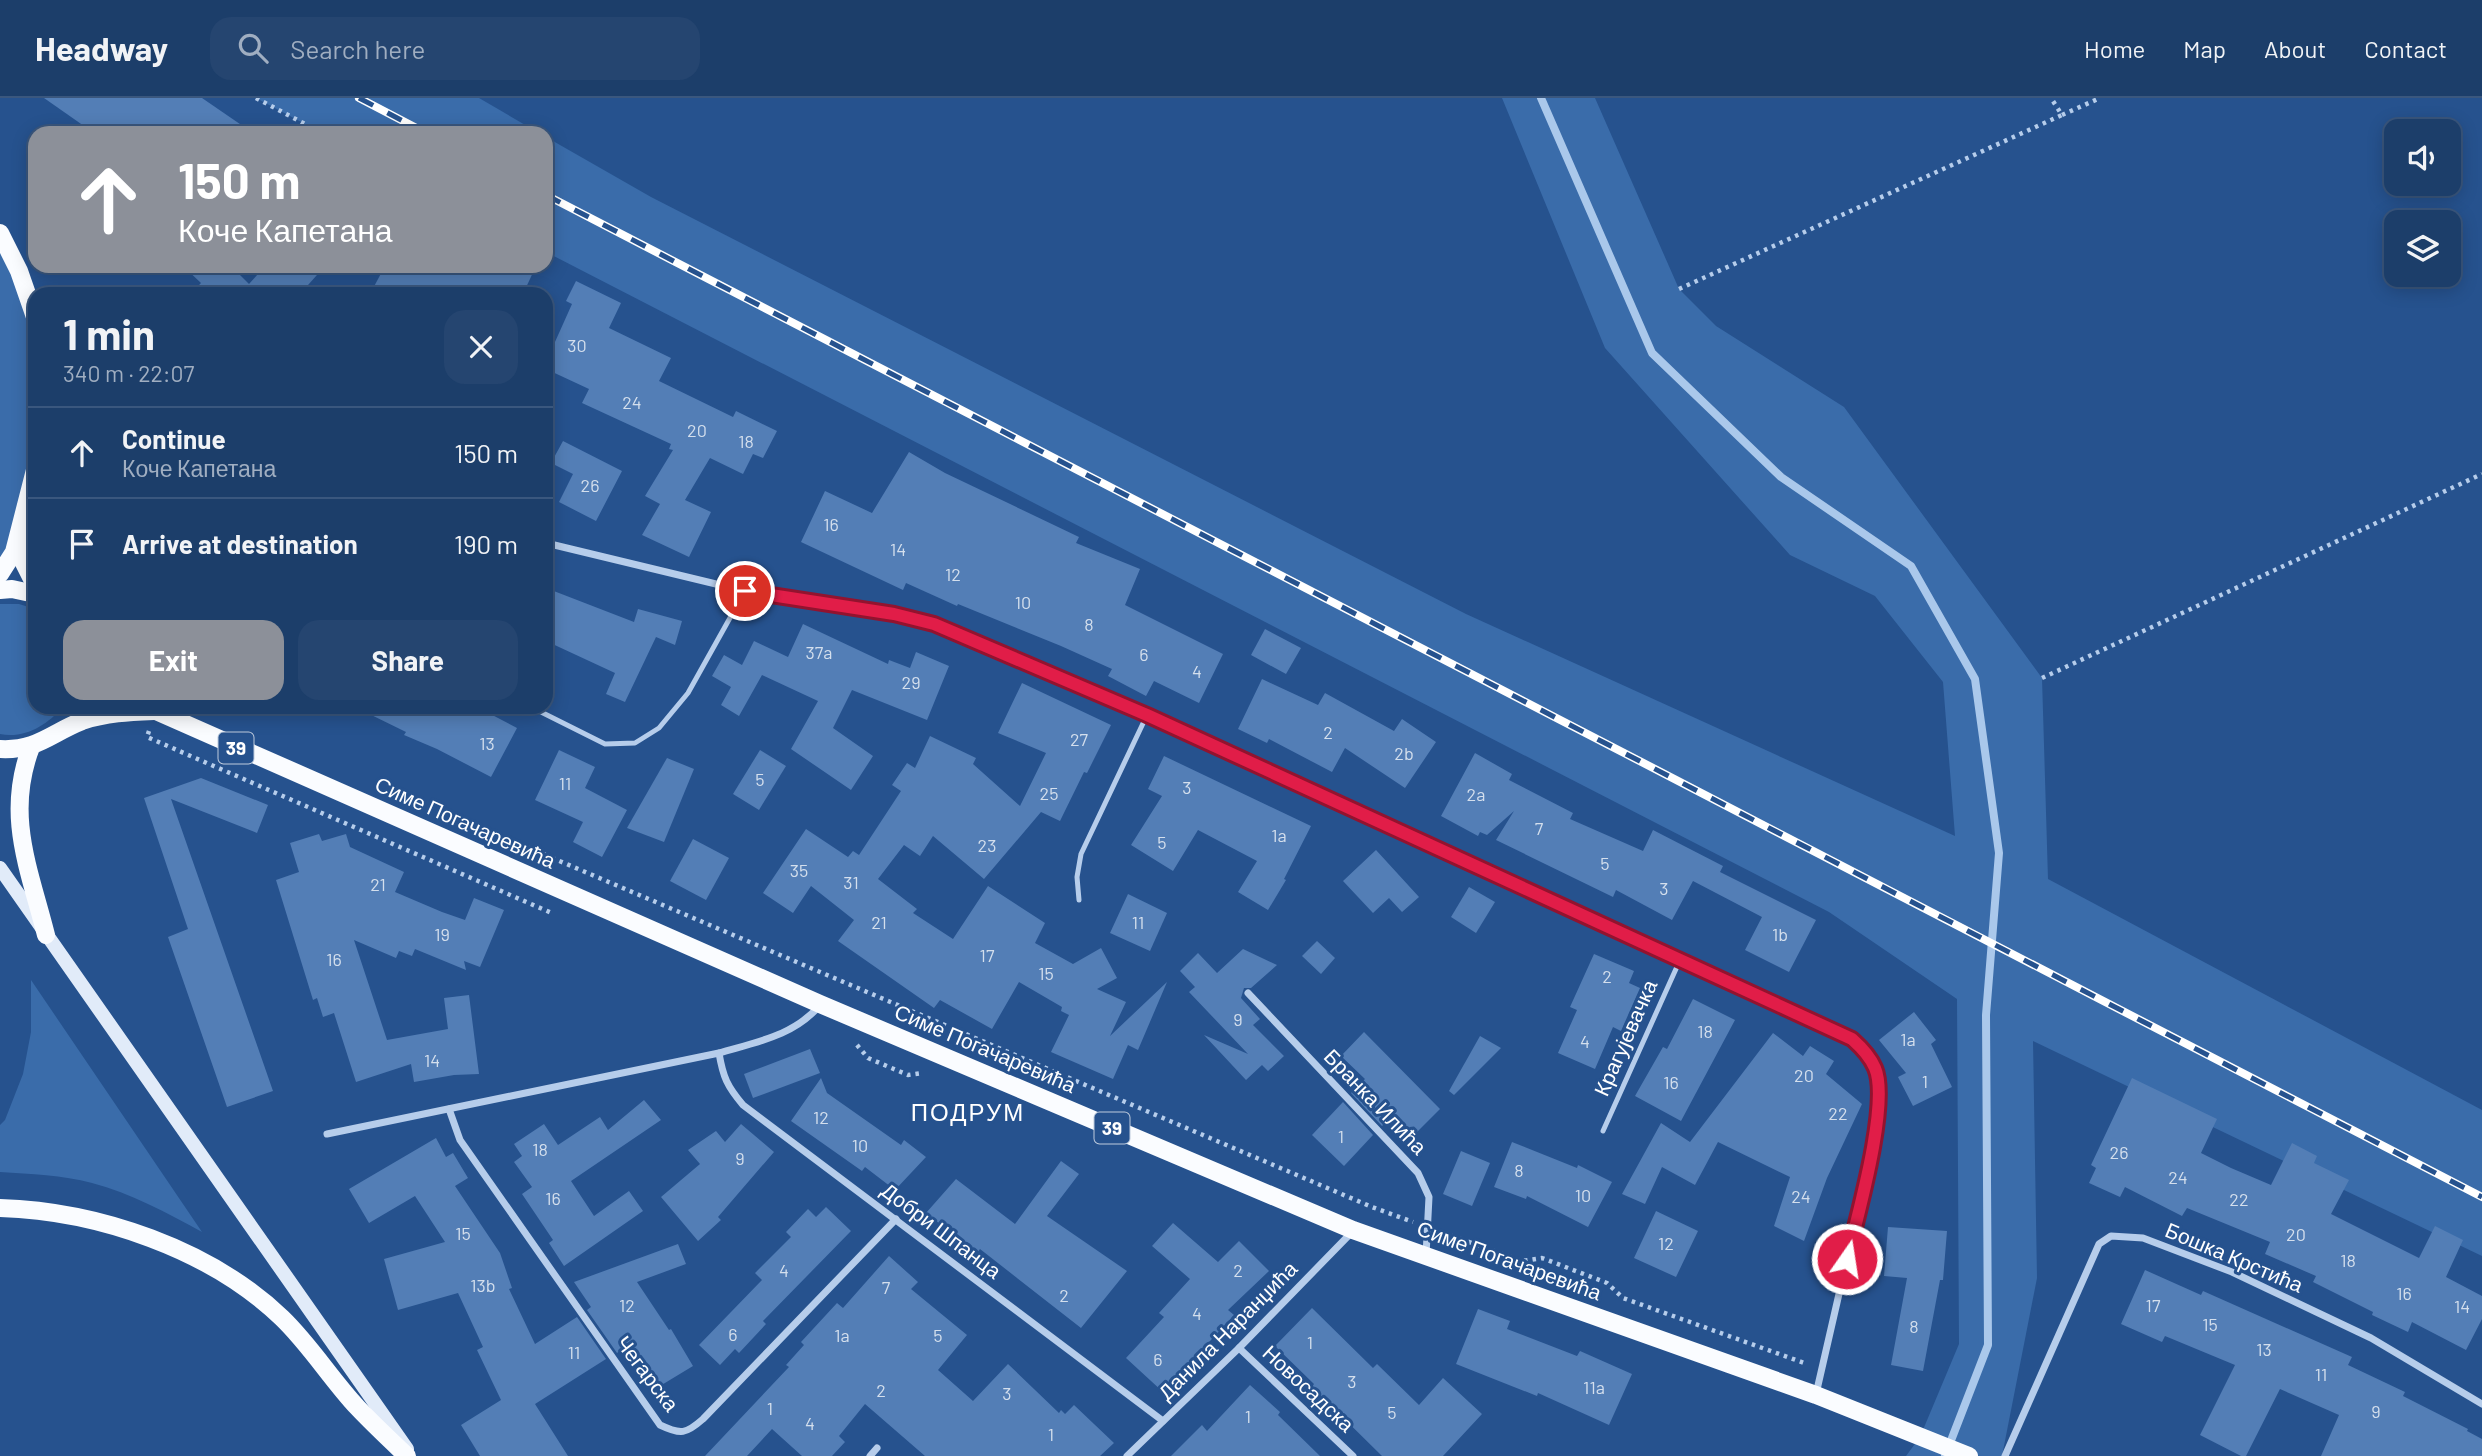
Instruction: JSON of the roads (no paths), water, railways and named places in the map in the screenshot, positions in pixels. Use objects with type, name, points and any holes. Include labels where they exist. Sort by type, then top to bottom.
[{"type":"main road","points":[[0,233],[19,271],[28,297]]},
{"type":"main road","points":[[0,574],[14,552],[28,499]]},
{"type":"main road","points":[[20,533],[23,561],[28,571]]},
{"type":"main road","points":[[0,590],[28,592]]},
{"type":"main road","name":"Симе Погачаревића","points":[[61,731],[76,714]]},
{"type":"main road","name":"Симе Погачаревића","points":[[0,749],[31,747],[82,721],[113,714]]},
{"type":"main road","name":"Симе Погачаревића","points":[[161,714],[820,1004],[1353,1230],[1816,1395],[1969,1456]]},
{"type":"main road","points":[[31,747],[20,782],[19,821],[46,935]]},
{"type":"main road","points":[[0,868],[409,1456]]},
{"type":"main road","points":[[0,1208],[38,1209],[97,1221],[152,1239],[203,1262],[236,1282],[282,1318],[357,1407],[409,1456]]},
{"type":"street","name":"Крагујевачка","points":[[553,545],[745,591],[894,614],[934,624],[1147,715],[1852,1039],[1865,1050],[1876,1069],[1880,1096],[1870,1159],[1816,1395]]},
{"type":"street","name":"Бранка Илића","points":[[1248,993],[1418,1173],[1429,1197],[1426,1256]]},
{"type":"street","points":[[327,1134],[719,1053],[779,1036],[809,1017],[820,1004]]},
{"type":"street","name":"Добри Шпанца","points":[[719,1053],[728,1088],[743,1105],[1163,1421]]},
{"type":"street","name":"Чегарска","points":[[449,1109],[460,1140],[544,1262],[660,1425],[675,1432],[689,1431],[703,1419],[896,1219]]},
{"type":"street","name":"Данила Наранџића","points":[[1127,1456],[1239,1348],[1353,1230]]},
{"type":"street","name":"Бошка Крстића","points":[[2005,1456],[2099,1244],[2111,1236],[2143,1238],[2232,1272],[2371,1338],[2482,1404]]},
{"type":"street","name":"Новосадска","points":[[1239,1348],[1353,1456]]},
{"type":"street","points":[[870,1456],[877,1448]]},
{"type":"lane","points":[[545,714],[605,744],[635,743],[660,728],[688,694],[745,591]]},
{"type":"lane","points":[[1079,900],[1077,877],[1081,854],[1147,715]]},
{"type":"lane","name":"Крагујевачка","points":[[1603,1130],[1680,960]]},
{"type":"waterway","points":[[1541,98],[1652,353],[1781,477],[1911,566],[1975,679],[1999,853],[1986,1015],[1988,1345],[1945,1456]]},
{"type":"railway","points":[[359,98],[413,126]]},
{"type":"railway","points":[[553,199],[2482,1197]]},
{"type":"district","name":"ПОДРУМ","points":[[968,1113]]}]
